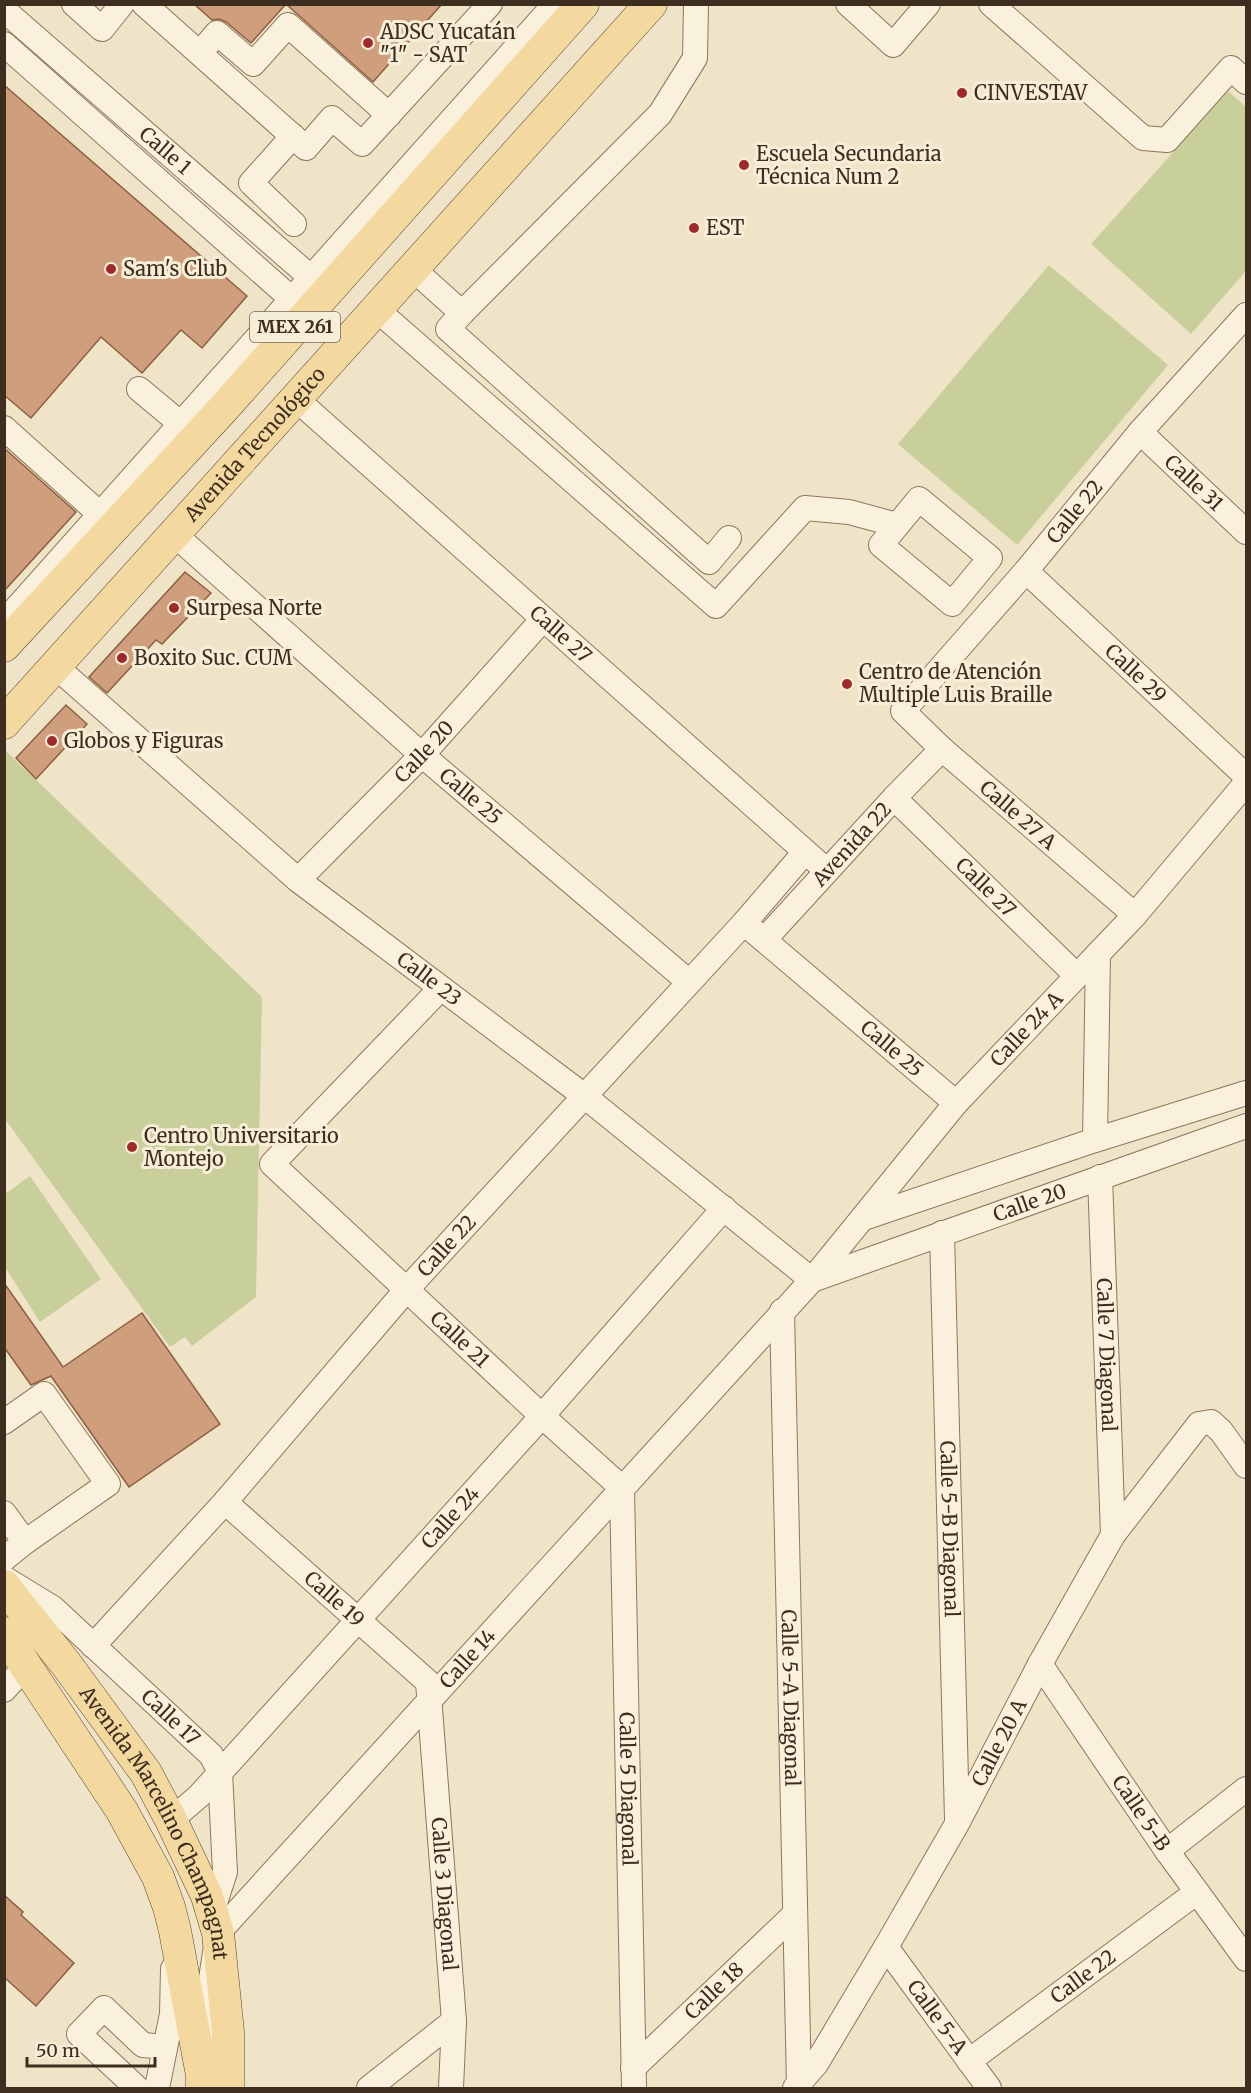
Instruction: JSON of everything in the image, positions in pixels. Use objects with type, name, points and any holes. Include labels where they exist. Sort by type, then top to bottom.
[{"type":"main road","name":"Avenida Tecnológico","points":[[4,723],[651,4]]},
{"type":"main road","name":"MEX 261","points":[[4,646],[107,520],[188,427],[270,355],[309,295],[572,6]]},
{"type":"main road","points":[[257,442],[237,425],[235,415],[263,380],[270,355]]},
{"type":"main road","points":[[188,427],[234,468]]},
{"type":"main road","name":"Avenida Marcelino Champagnat","points":[[4,1586],[54,1648],[146,1773],[207,1896],[215,1923],[228,2032],[205,2085]]},
{"type":"main road","name":"Avenida Marcelino Champagnat","points":[[6,1638],[27,1665],[122,1811],[158,1877],[172,1919],[205,2085]]},
{"type":"main road","points":[[27,1665],[54,1648]]},
{"type":"main road","points":[[172,1919],[188,1927],[215,1923]]},
{"type":"street","points":[[74,4],[102,29],[122,4]]},
{"type":"street","points":[[144,4],[306,148],[332,118],[362,144],[490,4]]},
{"type":"street","points":[[696,4],[695,58],[660,114],[448,329],[709,562],[729,538]]},
{"type":"street","points":[[848,4],[893,45],[928,4]]},
{"type":"street","points":[[991,4],[1143,138],[1167,140],[1231,68],[1246,82]]},
{"type":"street","name":"Calle 1","points":[[9,23],[309,295]]},
{"type":"street","points":[[200,53],[217,33],[253,64],[288,25],[389,115]]},
{"type":"street","name":"Calle 1","points":[[4,44],[309,295]]},
{"type":"street","points":[[293,136],[250,183],[294,224]]},
{"type":"street","points":[[413,269],[462,313]]},
{"type":"street","points":[[139,389],[188,427],[309,295]]},
{"type":"street","points":[[376,309],[716,606],[805,508],[849,512],[897,525]]},
{"type":"street","name":"Calle 22","points":[[903,711],[1026,571],[1140,432],[1246,315]]},
{"type":"street","name":"Calle 27","points":[[296,399],[826,870]]},
{"type":"street","points":[[4,428],[107,520],[4,622]]},
{"type":"street","name":"Calle 31","points":[[1140,432],[1246,532]]},
{"type":"street","points":[[919,499],[990,558],[952,604],[880,545],[897,525],[919,499]]},
{"type":"street","name":"Calle 25","points":[[174,534],[422,755],[689,982]]},
{"type":"street","name":"Calle 29","points":[[1026,571],[1246,776]]},
{"type":"street","name":"Calle 20","points":[[298,880],[422,755],[543,619]]},
{"type":"street","name":"Calle 23","points":[[56,666],[298,880],[583,1095],[812,1280]]},
{"type":"street","name":"Calle 27 A","points":[[903,711],[942,749],[1135,915]]},
{"type":"street","name":"Avenida 22","points":[[764,940],[826,870],[942,749]]},
{"type":"street","name":"Calle 24 A","points":[[812,1280],[957,1102],[1135,915],[1246,783]]},
{"type":"street","name":"Calle 27","points":[[894,798],[1077,976]]},
{"type":"street","name":"Calle 22","points":[[93,1646],[225,1502],[407,1289],[744,922],[805,852]]},
{"type":"street","name":"Calle 25","points":[[744,922],[957,1102]]},
{"type":"street","points":[[1095,1140],[1098,954]]},
{"type":"street","name":"Calle 21","points":[[441,988],[272,1164],[622,1488]]},
{"type":"street","name":"Calle 20","points":[[863,1218],[1095,1140],[1246,1093]]},
{"type":"street","name":"Calle 20","points":[[812,1280],[1246,1126]]},
{"type":"street","name":"Calle 7 Diagonal","points":[[1100,1177],[1113,1535]]},
{"type":"street","name":"Calle 24","points":[[171,1820],[199,1796],[359,1620],[724,1208]]},
{"type":"street","name":"Calle 5-B Diagonal","points":[[942,1233],[958,1822]]},
{"type":"street","name":"Calle 14","points":[[215,1923],[430,1701],[812,1280]]},
{"type":"street","name":"Calle 5-A Diagonal","points":[[782,1311],[797,2087]]},
{"type":"street","points":[[4,1422],[44,1394],[108,1484],[17,1549],[4,1513]]},
{"type":"street","name":"Calle 20 A","points":[[797,2087],[816,2064],[958,1822],[1040,1664],[1113,1535],[1199,1424],[1211,1422],[1221,1431],[1246,1466]]},
{"type":"street","name":"Calle 5 Diagonal","points":[[622,1488],[633,2078]]},
{"type":"street","name":"Calle 19","points":[[225,1502],[428,1682],[430,1701]]},
{"type":"street","name":"Calle 17","points":[[4,1578],[53,1608],[211,1755],[220,1772]]},
{"type":"street","name":"Calle 5-B","points":[[1040,1664],[1167,1851],[1246,1959]]},
{"type":"street","points":[[4,1690],[27,1665]]},
{"type":"street","name":"Calle 3 Diagonal","points":[[430,1701],[454,2021],[451,2088]]},
{"type":"street","points":[[215,1923],[225,1872],[220,1772]]},
{"type":"street","points":[[1167,1851],[1246,1789]]},
{"type":"street","name":"Calle 22","points":[[969,2061],[1197,1892]]},
{"type":"street","name":"Calle 18","points":[[633,2078],[795,1914]]},
{"type":"street","points":[[157,2088],[172,2014],[172,1919]]},
{"type":"street","name":"Calle 5-A","points":[[886,1947],[989,2088]]},
{"type":"street","points":[[137,2088],[79,2034],[104,2008],[143,2045],[165,2047]]},
{"type":"street","points":[[369,2088],[454,2021]]},
{"type":"green space","points":[[1228,91],[1246,107],[1246,271],[1191,334],[1091,244]]},
{"type":"green space","points":[[1049,265],[1168,365],[1017,545],[898,444]]},
{"type":"green space","name":"Centro Universitario Montejo","points":[[5,750],[262,997],[256,1297],[192,1346],[185,1337],[170,1347],[5,1119]]},
{"type":"green space","points":[[30,1176],[101,1279],[40,1322],[5,1267],[5,1194]]},
{"type":"building","points":[[194,4],[286,4],[251,43],[226,22],[219,19],[212,20]]},
{"type":"building","name":"ADSC Yucatán \"1\" - SAT","points":[[286,4],[442,4],[373,82]]},
{"type":"building","name":"Sam's Club","points":[[4,85],[247,296],[202,348],[181,330],[142,373],[101,337],[31,418],[4,395]]},
{"type":"building","points":[[4,448],[76,512],[4,591]]},
{"type":"building","points":[[185,572],[211,593],[162,644],[156,640],[107,693],[89,677]]},
{"type":"building","name":"Globos y Figuras","points":[[66,705],[87,724],[36,779],[16,758]]},
{"type":"building","points":[[4,1283],[63,1367],[142,1313],[220,1424],[129,1487],[51,1376],[31,1385],[4,1347]]},
{"type":"building","points":[[4,1895],[23,1912],[21,1915],[74,1963],[36,2006],[4,1977]]},
{"type":"place","name":"ADSC Yucatán \"1\" - SAT","points":[[368,43]]},
{"type":"place","name":"CINVESTAV","points":[[962,93]]},
{"type":"place","name":"Escuela Secundaria Técnica Num 2","points":[[744,165]]},
{"type":"place","name":"EST","points":[[694,228]]},
{"type":"place","name":"Sam's Club","points":[[111,269]]},
{"type":"place","name":"Surpesa Norte","points":[[174,608]]},
{"type":"place","name":"Boxito Suc. CUM","points":[[122,658]]},
{"type":"place","name":"Centro de Atención Multiple Luis Braille","points":[[847,684]]},
{"type":"place","name":"Globos y Figuras","points":[[52,741]]},
{"type":"place","name":"Centro Universitario Montejo","points":[[132,1147]]}]
